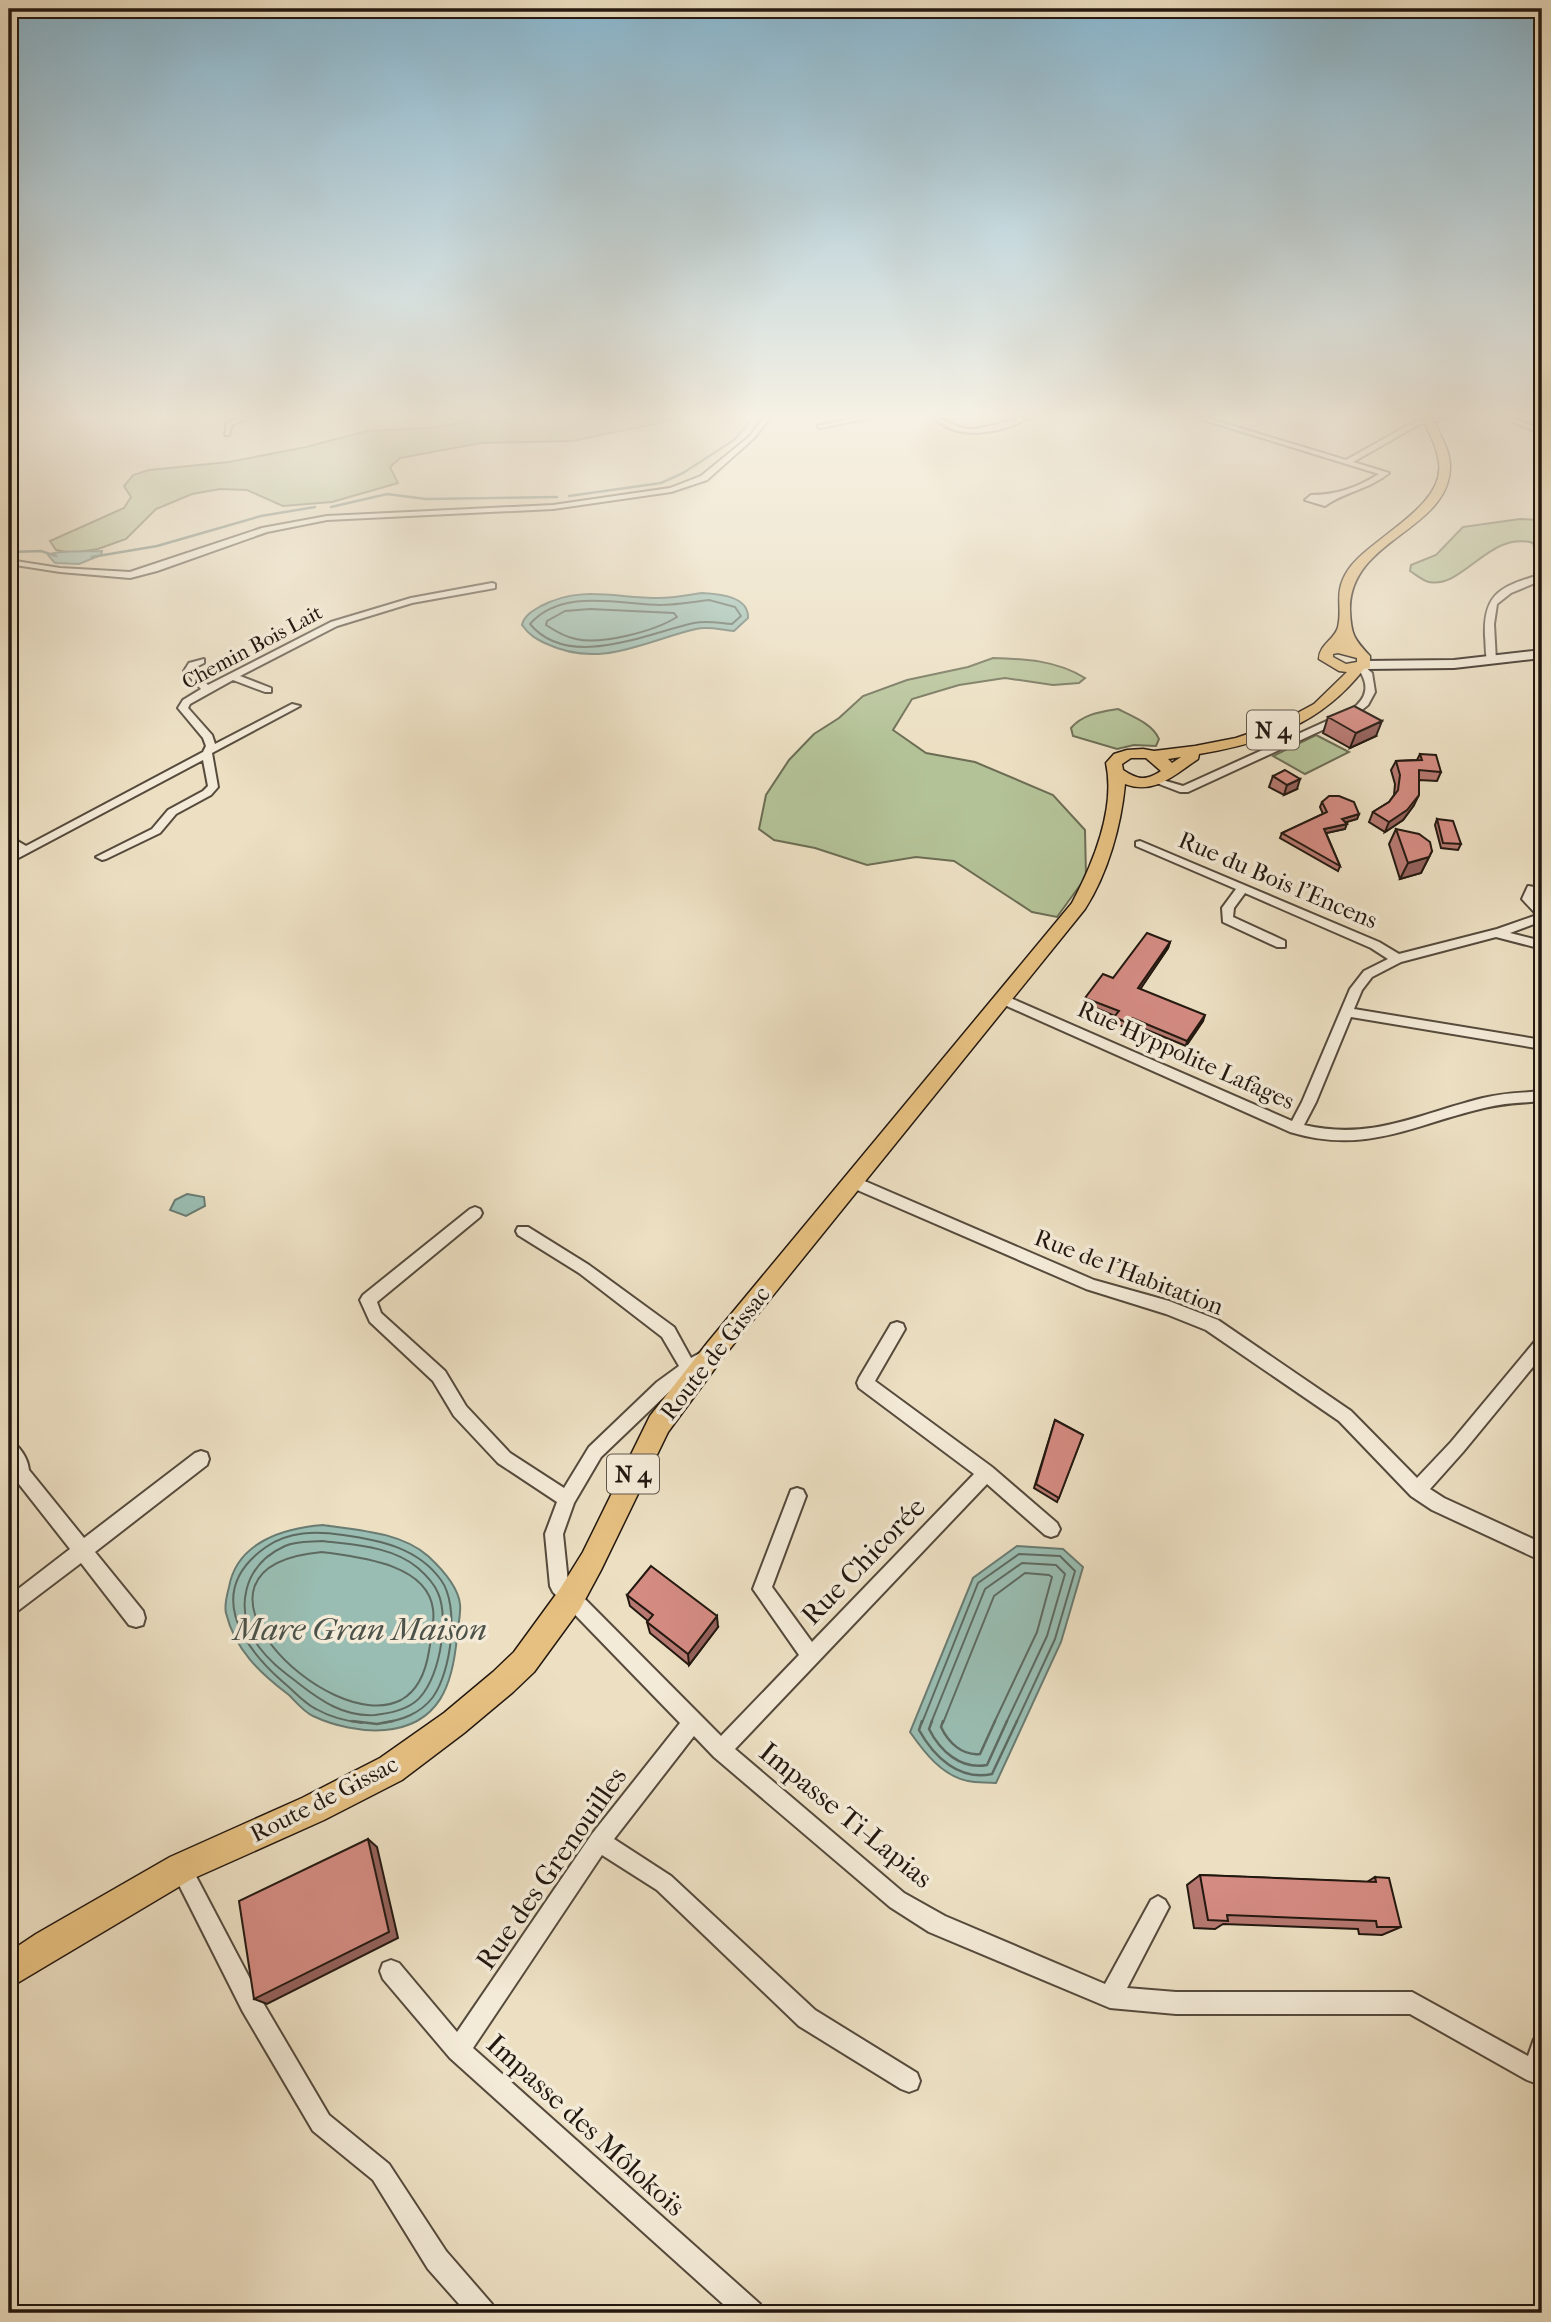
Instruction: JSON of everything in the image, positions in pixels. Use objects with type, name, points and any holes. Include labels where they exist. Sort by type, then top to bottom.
[{"type":"main road","points":[[1328,656],[1344,668],[1359,661],[1344,629],[1343,594],[1359,563],[1403,526]]},
{"type":"main road","points":[[1328,656],[1344,629]]},
{"type":"main road","points":[[1328,656],[1333,668],[1335,691]]},
{"type":"main road","name":"Route de Gissac","points":[[1153,756],[1201,751],[1296,720],[1317,709],[1359,661]]},
{"type":"main road","name":"Route de Gissac","points":[[1114,813],[1138,788],[1160,778],[1201,751]]},
{"type":"main road","name":"N 4","points":[[1116,772],[1114,763],[1121,756],[1137,753],[1153,756]]},
{"type":"main road","points":[[1116,772],[1128,780],[1160,778],[1165,763],[1153,756]]},
{"type":"main road","name":"Route de Gissac","points":[[9,1972],[47,1945],[181,1868],[313,1809],[391,1769],[454,1723],[524,1662],[570,1599],[592,1561],[659,1424],[716,1349],[1079,905],[1090,887],[1114,813],[1119,785],[1116,772]]},
{"type":"street","points":[[9,562],[60,570],[130,575],[282,526]]},
{"type":"street","points":[[1491,661],[1489,608],[1499,594],[1542,577]]},
{"type":"street","name":"Chemin Bois Lait","points":[[208,753],[211,746],[208,737],[183,708],[186,702],[207,689],[334,624],[411,601],[492,586]]},
{"type":"street","points":[[1359,661],[1400,664],[1491,661],[1542,654]]},
{"type":"street","points":[[201,661],[192,665],[189,671],[207,689]]},
{"type":"street","points":[[1160,778],[1184,790],[1354,712],[1368,701],[1372,692],[1367,674],[1359,661]]},
{"type":"street","points":[[232,676],[268,690]]},
{"type":"street","points":[[9,860],[295,706]]},
{"type":"street","points":[[102,857],[156,831],[172,812],[213,787],[208,753]]},
{"type":"street","points":[[9,839],[25,851]]},
{"type":"street","name":"Rue du Bois l'Encens","points":[[1140,844],[1375,945],[1397,959]]},
{"type":"street","points":[[1242,888],[1225,912],[1227,919],[1281,944]]},
{"type":"street","points":[[1496,933],[1542,915],[1528,899],[1532,889],[1542,892]]},
{"type":"street","name":"Rue Hyppolite Lafages","points":[[1004,1000],[1295,1128],[1309,1102],[1356,989],[1368,974],[1397,959],[1496,933],[1542,945]]},
{"type":"street","points":[[1347,1012],[1542,1045]]},
{"type":"street","points":[[1295,1128],[1327,1137],[1382,1135],[1479,1103],[1542,1096]]},
{"type":"street","name":"Rue de l'Habitation","points":[[853,1182],[1091,1285],[1169,1308],[1212,1325],[1345,1416],[1417,1490],[1438,1504],[1542,1552]]},
{"type":"street","points":[[475,1213],[369,1300],[375,1317],[439,1377],[460,1411],[504,1458],[567,1499]]},
{"type":"street","points":[[523,1231],[584,1269],[668,1332],[688,1368]]},
{"type":"street","points":[[897,1329],[864,1384],[986,1473],[1051,1529]]},
{"type":"street","points":[[1417,1490],[1457,1447],[1542,1345]]},
{"type":"street","points":[[570,1599],[559,1586],[554,1534],[567,1499],[595,1452],[663,1387],[716,1349]]},
{"type":"street","points":[[9,1449],[20,1464],[15,1476],[82,1550],[136,1618]]},
{"type":"street","points":[[9,1607],[201,1459]]},
{"type":"street","name":"Rue Chicorée","points":[[721,1750],[986,1473]]},
{"type":"street","points":[[797,1496],[762,1590],[811,1656]]},
{"type":"street","name":"Impasse Ti-Lapias","points":[[570,1599],[721,1750],[897,1900],[937,1924],[1111,1997],[1176,2003],[1412,2003],[1535,2072],[1542,2047]]},
{"type":"street","name":"Rue des Grenouilles","points":[[458,2050],[599,1841],[693,1722]]},
{"type":"street","points":[[599,1841],[664,1883],[807,2018],[909,2081]]},
{"type":"street","points":[[181,1868],[251,2004],[321,2123],[382,2172],[437,2260],[483,2313]]},
{"type":"street","points":[[1111,1997],[1158,1907]]},
{"type":"street","name":"Impasse des Môlokoïs","points":[[391,1971],[458,2050],[751,2313]]},
{"type":"green space","points":[[83,526],[139,526],[126,539],[98,549],[72,553],[56,550],[50,541]]},
{"type":"green space","points":[[1542,526],[1542,553],[1535,551],[1533,543],[1518,541],[1490,551],[1454,577],[1441,582],[1429,582],[1410,571],[1411,565],[1436,555],[1463,527]]},
{"type":"green space","points":[[993,658],[1052,664],[1085,678],[1079,683],[1053,685],[1005,678],[959,685],[912,699],[893,730],[926,753],[975,762],[1053,795],[1085,830],[1086,877],[1057,917],[1032,912],[954,861],[916,857],[867,865],[815,848],[774,840],[759,829],[766,795],[789,760],[814,734],[839,718],[863,696],[907,680],[968,667]]},
{"type":"green space","points":[[1118,709],[1152,729],[1159,739],[1156,746],[1134,745],[1117,749],[1073,736],[1071,728],[1081,720],[1092,714]]},
{"type":"green space","points":[[1316,735],[1349,752],[1305,774],[1273,756]]},
{"type":"water","points":[[102,551],[101,555],[79,564],[55,563],[48,555],[65,552]]},
{"type":"water","points":[[702,593],[738,601],[744,605],[748,618],[734,631],[696,629],[640,646],[586,654],[547,644],[522,625],[527,616],[538,608],[570,596],[598,594],[659,598]]},
{"type":"water","points":[[187,1194],[204,1197],[205,1206],[186,1216],[170,1210],[175,1200]]},
{"type":"water","name":"Mare Gran Maison","points":[[323,1525],[378,1533],[405,1542],[428,1556],[456,1591],[460,1612],[452,1670],[440,1699],[431,1711],[419,1720],[385,1730],[367,1730],[321,1720],[303,1709],[250,1660],[230,1626],[226,1613],[229,1587],[234,1572],[252,1548],[278,1534]]},
{"type":"water","points":[[1017,1546],[1063,1549],[1083,1567],[1061,1642],[996,1783],[968,1781],[942,1769],[910,1732],[973,1578]]},
{"type":"building","points":[[1354,706],[1382,721],[1356,733],[1328,717]]},
{"type":"building","points":[[1420,754],[1436,755],[1441,772],[1419,770],[1419,795],[1407,810],[1389,822],[1373,812],[1389,802],[1398,790],[1400,775],[1396,761],[1422,760]]},
{"type":"building","points":[[1285,770],[1300,779],[1287,785],[1273,776]]},
{"type":"building","points":[[1329,796],[1339,796],[1354,802],[1359,814],[1342,819],[1347,824],[1324,829],[1340,866],[1282,833],[1327,812],[1322,802]]},
{"type":"building","points":[[1437,819],[1453,821],[1461,844],[1443,843]]},
{"type":"building","points":[[1396,829],[1419,834],[1430,842],[1432,851],[1429,857],[1408,863]]},
{"type":"building","points":[[1147,933],[1170,942],[1138,988],[1205,1015],[1187,1041],[1132,1018],[1128,1023],[1114,1017],[1119,1011],[1085,998],[1103,974],[1113,978]]},
{"type":"building","points":[[1055,1420],[1083,1435],[1059,1498],[1036,1484]]},
{"type":"building","points":[[651,1566],[717,1616],[688,1654],[647,1622],[653,1615],[627,1595]]},
{"type":"building","points":[[368,1839],[389,1932],[254,1999],[239,1901]]},
{"type":"building","points":[[1200,1875],[1376,1882],[1375,1877],[1389,1878],[1401,1927],[1377,1927],[1376,1921],[1227,1915],[1228,1921],[1208,1920]]},
{"type":"waterway","points":[[92,557],[157,546],[225,526]]},
{"type":"waterway","points":[[9,552],[41,551],[56,556]]}]
